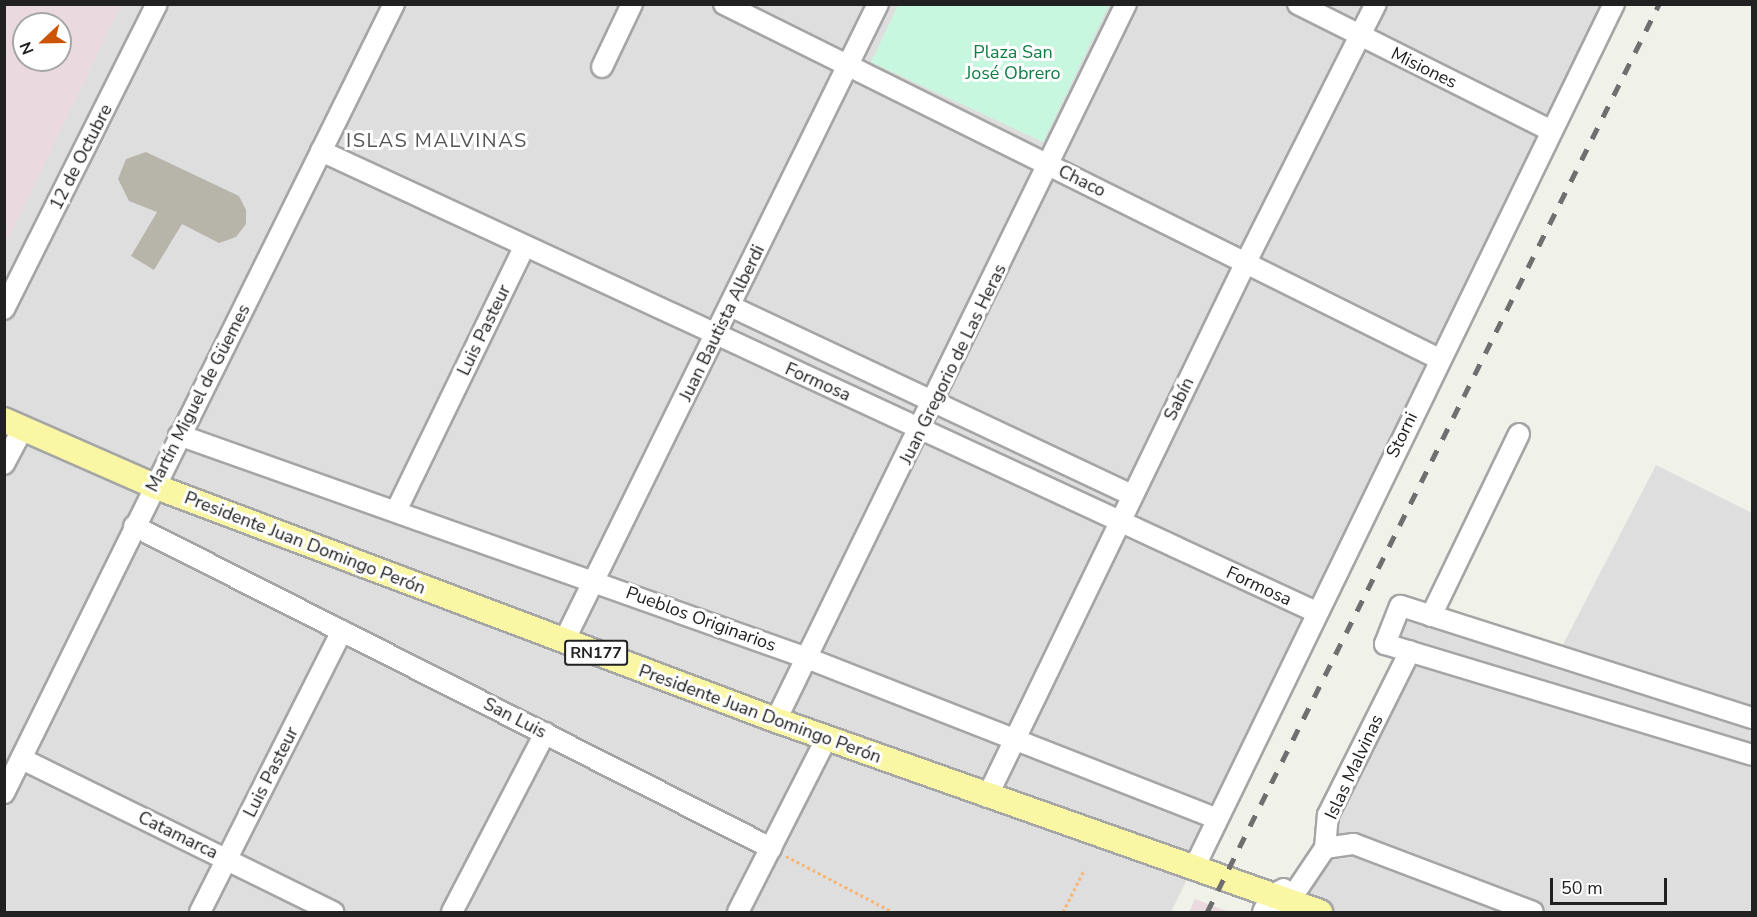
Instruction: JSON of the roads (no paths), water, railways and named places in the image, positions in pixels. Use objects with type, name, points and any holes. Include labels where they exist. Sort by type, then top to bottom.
[{"type":"main road","name":"Presidente Juan Domingo Perón","points":[[14,424],[154,486],[826,739],[1320,912]]},
{"type":"street","name":"12 de Octubre","points":[[4,309],[157,4]]},
{"type":"street","name":"Martín Miguel de Güemes","points":[[4,793],[394,4]]},
{"type":"street","points":[[602,67],[632,4]]},
{"type":"street","name":"Chaco","points":[[724,4],[1439,359]]},
{"type":"street","name":"Juan Bautista Alberdi","points":[[564,641],[878,4]]},
{"type":"street","name":"Juan Gregorio de Las Heras","points":[[776,720],[922,428],[1126,4]]},
{"type":"street","name":"Misiones","points":[[1298,4],[1550,130]]},
{"type":"street","name":"Sabín","points":[[987,797],[1246,262],[1376,4]]},
{"type":"street","name":"Storni","points":[[1194,868],[1550,130],[1614,4]]},
{"type":"street","name":"Formosa","points":[[321,151],[715,337],[922,428],[1316,612]]},
{"type":"street","name":"Luis Pasteur","points":[[396,511],[524,247]]},
{"type":"street","name":"Formosa","points":[[730,306],[1132,495]]},
{"type":"street","points":[[4,464],[14,424]]},
{"type":"street","points":[[1431,616],[1519,434]]},
{"type":"street","name":"Pueblos Originarios","points":[[179,435],[595,580],[807,658],[1217,819]]},
{"type":"street","name":"San Luis","points":[[134,526],[771,848]]},
{"type":"street","points":[[1752,718],[1400,606],[1385,644],[1752,755]]},
{"type":"street","name":"Luis Pasteur","points":[[200,912],[342,631]]},
{"type":"street","name":"Islas Malvinas","points":[[1325,848],[1328,815],[1410,651]]},
{"type":"street","points":[[452,912],[545,733]]},
{"type":"street","points":[[738,912],[826,739]]},
{"type":"street","name":"Catamarca","points":[[22,759],[333,912]]},
{"type":"street","points":[[1281,900],[1325,848],[1354,844],[1533,912]]},
{"type":"railway","points":[[1207,912],[1659,4]]},
{"type":"district","name":"ISLAS MALVINAS","points":[[437,140]]},
{"type":"park label","name":"Plaza San José Obrero","points":[[1013,63]]}]
